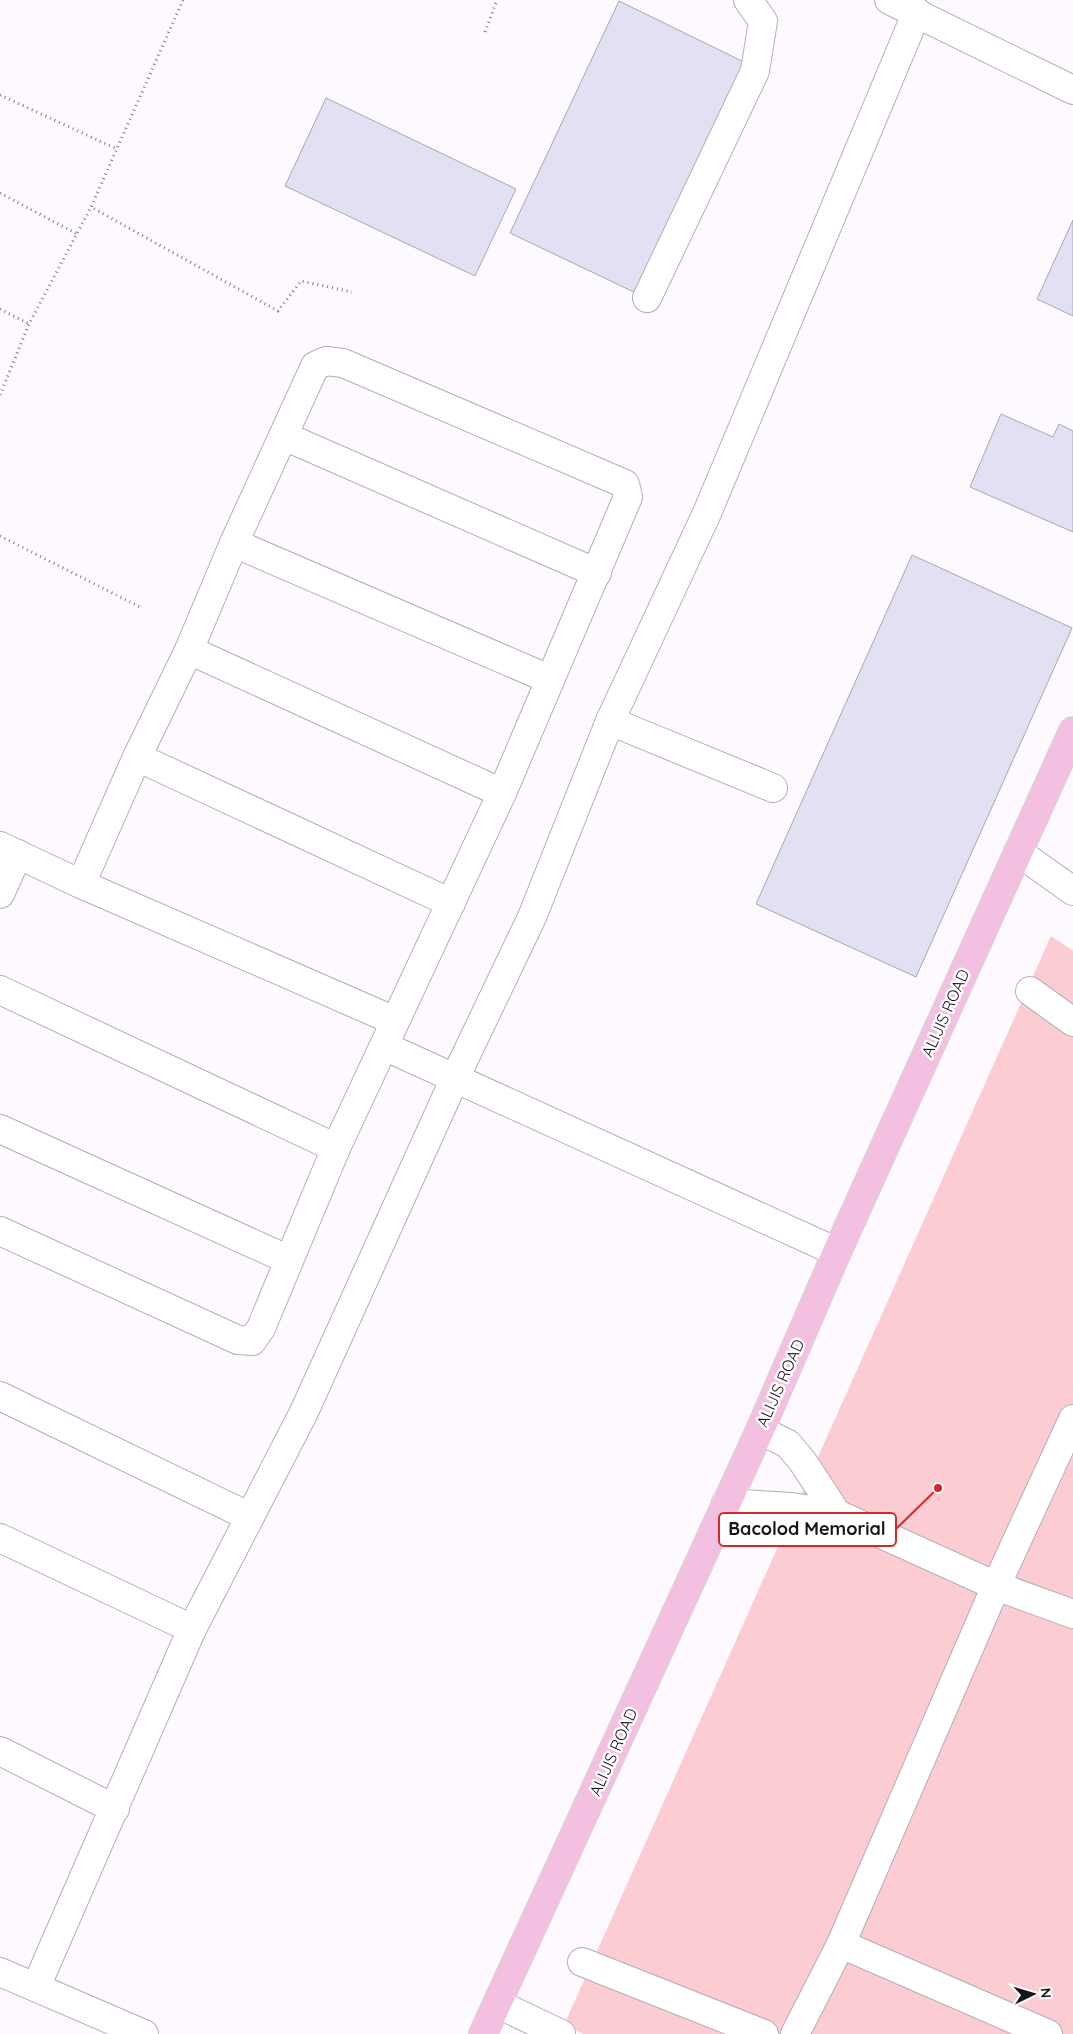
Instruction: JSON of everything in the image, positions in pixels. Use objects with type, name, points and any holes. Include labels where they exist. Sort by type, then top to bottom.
[{"type":"main road","name":"ALIJIS ROAD","points":[[483,2034],[760,1430],[837,1252],[1073,730]]},
{"type":"street","points":[[647,298],[755,71],[763,21],[748,0]]},
{"type":"street","points":[[889,0],[918,12],[1073,90]]},
{"type":"street","points":[[36,1988],[192,1629],[304,1412],[455,1078],[532,917],[610,721],[707,513],[918,12]]},
{"type":"street","points":[[0,1231],[238,1340],[252,1341],[260,1328],[336,1148],[502,793],[628,497],[625,484],[343,363],[326,361],[315,366],[234,544],[189,650],[137,757],[81,884]]},
{"type":"street","points":[[284,436],[597,573]]},
{"type":"street","points":[[234,544],[549,679]]},
{"type":"street","points":[[189,650],[502,793]]},
{"type":"street","points":[[610,721],[773,788]]},
{"type":"street","points":[[137,757],[451,903]]},
{"type":"street","points":[[0,894],[9,850],[81,884],[395,1021]]},
{"type":"street","points":[[1018,852],[1073,891]]},
{"type":"street","points":[[0,990],[336,1148]]},
{"type":"street","points":[[1030,991],[1073,1022]]},
{"type":"street","points":[[384,1046],[837,1252]]},
{"type":"street","points":[[0,1129],[288,1260]]},
{"type":"street","points":[[0,1396],[250,1517]]},
{"type":"street","points":[[796,2034],[841,1944],[996,1586],[1066,1454],[1073,1420]]},
{"type":"street","points":[[760,1430],[788,1444],[803,1462],[837,1514]]},
{"type":"street","points":[[726,1503],[792,1507],[837,1514],[996,1586],[1073,1614]]},
{"type":"street","points":[[0,1538],[192,1629]]},
{"type":"street","points":[[0,1751],[114,1809]]},
{"type":"street","points":[[841,1944],[1048,2034]]},
{"type":"street","points":[[582,1962],[764,2034]]},
{"type":"street","points":[[0,1972],[144,2034]]},
{"type":"street","points":[[498,2004],[561,2034]]},
{"type":"path","points":[[0,395],[29,324],[91,207],[118,149],[183,0]]},
{"type":"path","points":[[485,32],[497,0]]},
{"type":"path","points":[[0,95],[118,149]]},
{"type":"path","points":[[0,192],[77,234]]},
{"type":"path","points":[[91,207],[278,311],[300,281],[352,292]]},
{"type":"path","points":[[0,309],[29,324]]},
{"type":"path","points":[[0,536],[142,608]]},
{"type":"shaded area","points":[[1051,936],[1073,951],[1073,2034],[583,2034],[564,2025]]},
{"type":"building","points":[[619,1],[746,63],[638,294],[510,233]]},
{"type":"building","points":[[326,98],[516,189],[475,276],[285,186]]},
{"type":"building","points":[[1073,220],[1073,316],[1037,299]]},
{"type":"building","points":[[1001,414],[1053,437],[1059,424],[1073,431],[1073,532],[970,487]]},
{"type":"building","points":[[912,555],[1072,628],[916,977],[756,904]]},
{"type":"place","name":"Bacolod Memorial","points":[[938,1488]]}]
